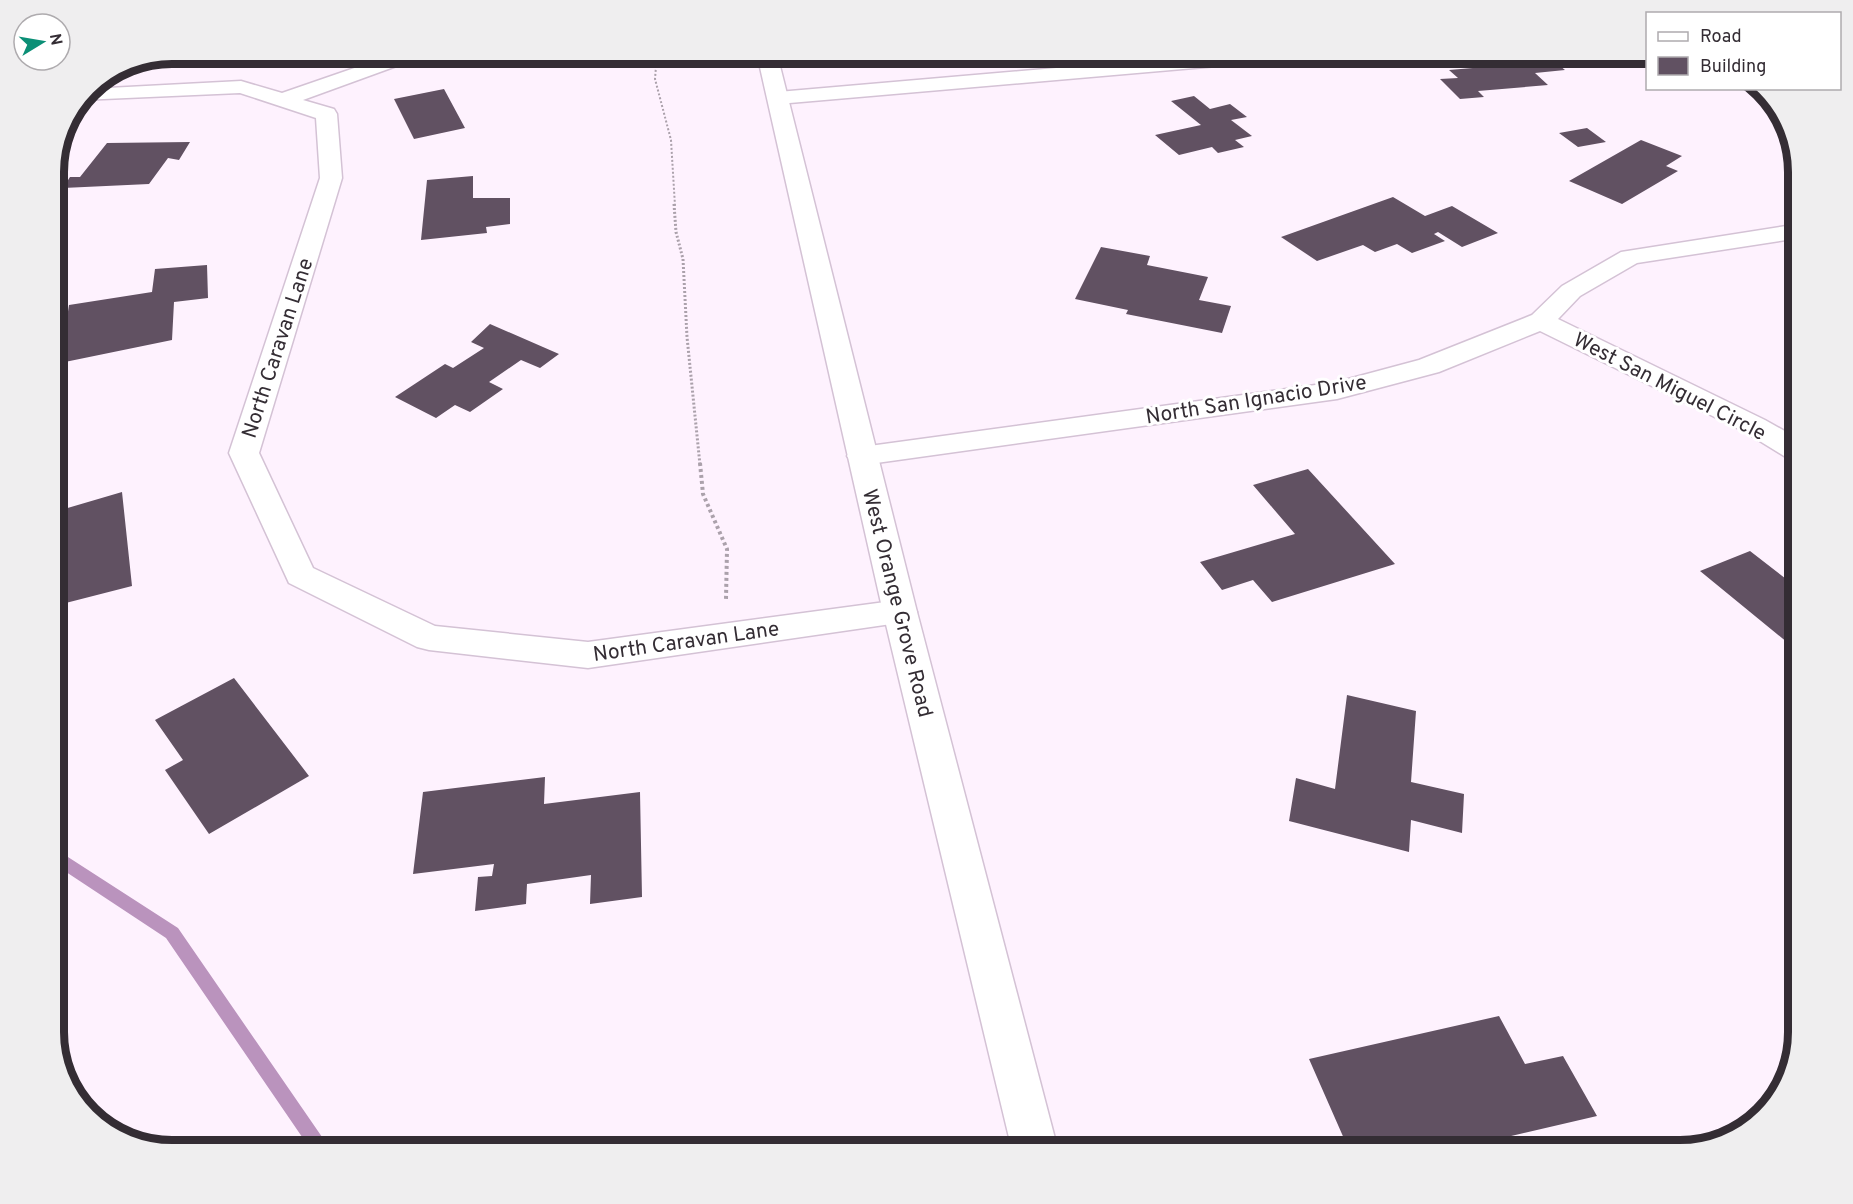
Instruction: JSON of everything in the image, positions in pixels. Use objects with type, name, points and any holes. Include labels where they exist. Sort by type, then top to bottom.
[{"type":"street","points":[[778,98],[1167,64]]},
{"type":"street","points":[[282,100],[380,65]]},
{"type":"street","name":"West Orange Grove Road","points":[[770,65],[900,612],[1032,1140]]},
{"type":"street","name":"North Caravan Lane","points":[[98,94],[240,87],[326,114],[331,178],[244,453],[300,575],[429,638],[588,655],[900,612]]},
{"type":"street","name":"North San Ignacio Drive","points":[[862,456],[1336,390],[1429,366],[1541,321],[1572,291],[1630,256],[1788,233]]},
{"type":"street","name":"West San Miguel Circle","points":[[1541,321],[1755,426],[1788,446]]},
{"type":"path","points":[[656,65],[655,79],[671,140],[676,232],[683,259],[687,337],[703,494],[727,549],[726,636]]},
{"type":"building","points":[[1518,64],[1558,64],[1565,70],[1535,73],[1548,85],[1478,91],[1484,97],[1460,99],[1440,79],[1458,78],[1449,70]]},
{"type":"building","points":[[444,89],[465,128],[414,139],[394,99]]},
{"type":"building","points":[[1194,96],[1210,109],[1230,104],[1247,117],[1231,120],[1252,136],[1235,140],[1244,147],[1218,153],[1212,147],[1179,155],[1155,135],[1201,125],[1171,101]]},
{"type":"building","points":[[1587,128],[1606,142],[1578,147],[1559,133]]},
{"type":"building","points":[[1641,140],[1682,156],[1666,166],[1678,171],[1622,204],[1569,181]]},
{"type":"building","points":[[190,142],[179,160],[168,158],[149,184],[65,188],[70,177],[80,177],[107,143]]},
{"type":"building","points":[[473,176],[473,198],[510,198],[510,224],[486,227],[487,233],[421,240],[427,180]]},
{"type":"building","points":[[1393,197],[1425,216],[1452,206],[1498,233],[1462,247],[1438,232],[1434,234],[1445,241],[1412,253],[1397,244],[1375,252],[1363,245],[1317,261],[1281,237]]},
{"type":"building","points":[[1101,247],[1150,256],[1147,265],[1208,277],[1199,300],[1231,306],[1222,333],[1126,314],[1128,310],[1075,299]]},
{"type":"building","points":[[207,265],[208,298],[174,302],[172,340],[65,362],[65,331],[69,305],[152,292],[155,269]]},
{"type":"building","points":[[490,324],[559,354],[540,368],[521,360],[489,382],[503,389],[470,412],[455,405],[436,418],[395,397],[445,364],[453,368],[484,348],[471,342]]},
{"type":"building","points":[[1308,469],[1395,564],[1272,602],[1253,580],[1222,590],[1200,562],[1295,534],[1253,485]]},
{"type":"building","points":[[122,492],[132,586],[65,603],[65,509]]},
{"type":"building","points":[[1750,551],[1788,580],[1788,643],[1700,571]]},
{"type":"building","points":[[234,678],[309,776],[209,834],[165,770],[183,760],[155,720]]},
{"type":"building","points":[[1347,695],[1416,711],[1411,782],[1464,794],[1462,833],[1411,820],[1409,852],[1289,821],[1296,778],[1335,789]]},
{"type":"building","points":[[545,777],[544,804],[640,792],[642,897],[590,904],[591,875],[527,884],[526,904],[475,911],[478,877],[492,876],[494,864],[413,874],[423,792]]},
{"type":"building","points":[[1499,1016],[1525,1064],[1563,1056],[1597,1116],[1494,1140],[1345,1140],[1309,1059]]},
{"type":"waterway","points":[[65,862],[172,933],[315,1140]]}]
